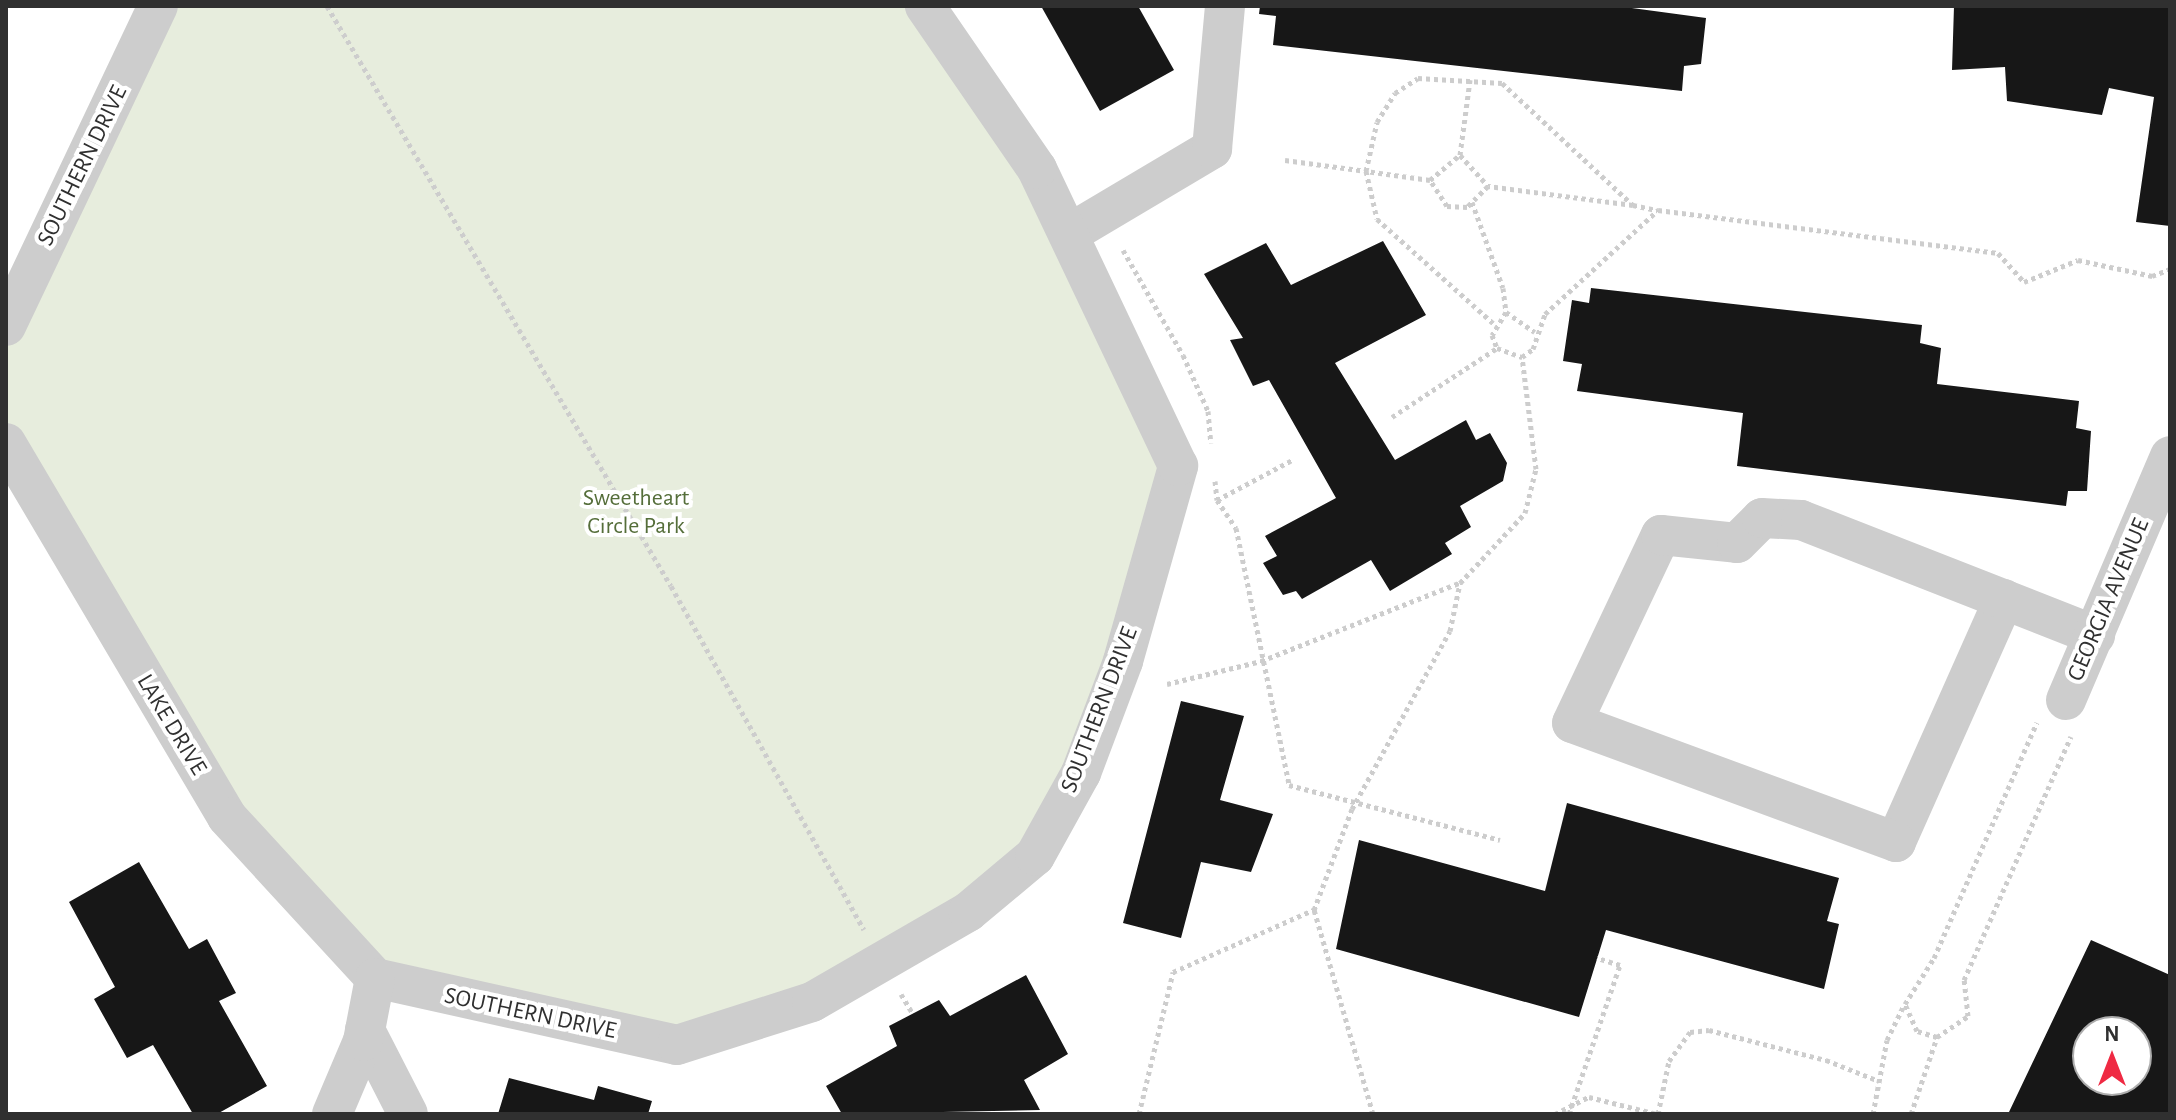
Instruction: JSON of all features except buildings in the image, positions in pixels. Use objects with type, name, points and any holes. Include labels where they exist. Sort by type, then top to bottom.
[{"type":"street","name":"SOUTHERN DRIVE","points":[[6,326],[158,6]]},
{"type":"street","name":"SOUTHERN DRIVE","points":[[375,978],[677,1045],[812,1002],[968,912],[1035,856],[1081,773],[1123,661],[1178,466],[1072,232],[925,6]]},
{"type":"street","points":[[1072,232],[1212,149],[1225,6]]},
{"type":"street","name":"LAKE DRIVE","points":[[6,443],[227,817],[375,978]]},
{"type":"street","name":"GEORGIA AVENUE","points":[[2066,700],[2170,456]]},
{"type":"street","points":[[2004,599],[1896,842],[1572,723],[1661,535],[1737,543],[1762,518],[1801,520],[2004,599],[2095,635]]},
{"type":"street","points":[[332,1114],[365,1030],[375,978]]},
{"type":"street","points":[[365,1030],[408,1114]]},
{"type":"path","points":[[327,6],[671,586],[868,936]]},
{"type":"path","points":[[1497,348],[1493,323],[1377,219],[1366,171],[1377,122],[1395,93],[1418,78],[1502,83],[1633,205]]},
{"type":"path","points":[[1285,160],[1430,180],[1460,155],[1470,80]]},
{"type":"path","points":[[1460,155],[1488,186],[1998,253],[2024,282],[2078,260],[2152,276],[2170,269]]},
{"type":"path","points":[[1430,180],[1447,206],[1472,202],[1488,186]]},
{"type":"path","points":[[1472,202],[1506,312],[1535,332]]},
{"type":"path","points":[[1522,357],[1533,349],[1535,332],[1545,314],[1658,210]]},
{"type":"path","points":[[1123,250],[1208,411],[1212,458]]},
{"type":"path","points":[[1493,323],[1506,312]]},
{"type":"path","points":[[1497,348],[1522,357]]},
{"type":"path","points":[[1392,417],[1497,348]]},
{"type":"path","points":[[1167,684],[1263,660],[1460,583],[1525,513],[1536,469],[1522,357]]},
{"type":"path","points":[[1217,500],[1294,459]]},
{"type":"path","points":[[1214,472],[1217,500],[1236,528],[1289,785],[1500,840]]},
{"type":"path","points":[[1373,1114],[1318,942],[1315,909],[1356,801],[1450,631],[1460,583]]},
{"type":"path","points":[[1873,1114],[1887,1040],[1934,958],[2050,694],[2080,708],[2078,716],[1964,980],[1968,1016],[1937,1037],[1911,1114]]},
{"type":"path","points":[[1139,1114],[1173,972],[1315,909]]},
{"type":"path","points":[[1569,1114],[1620,965],[1597,958]]},
{"type":"path","points":[[898,988],[913,1014]]},
{"type":"path","points":[[1905,1004],[1917,1031],[1937,1037]]},
{"type":"path","points":[[1555,1114],[1589,1097],[1658,1114],[1669,1061],[1690,1032],[1826,1060],[1879,1081]]},
{"type":"green space","name":"Sweetheart Circle Park","points":[[156,6],[925,6],[1178,466],[1081,773],[968,912],[677,1045],[375,978],[227,817],[6,443],[6,326]]}]
